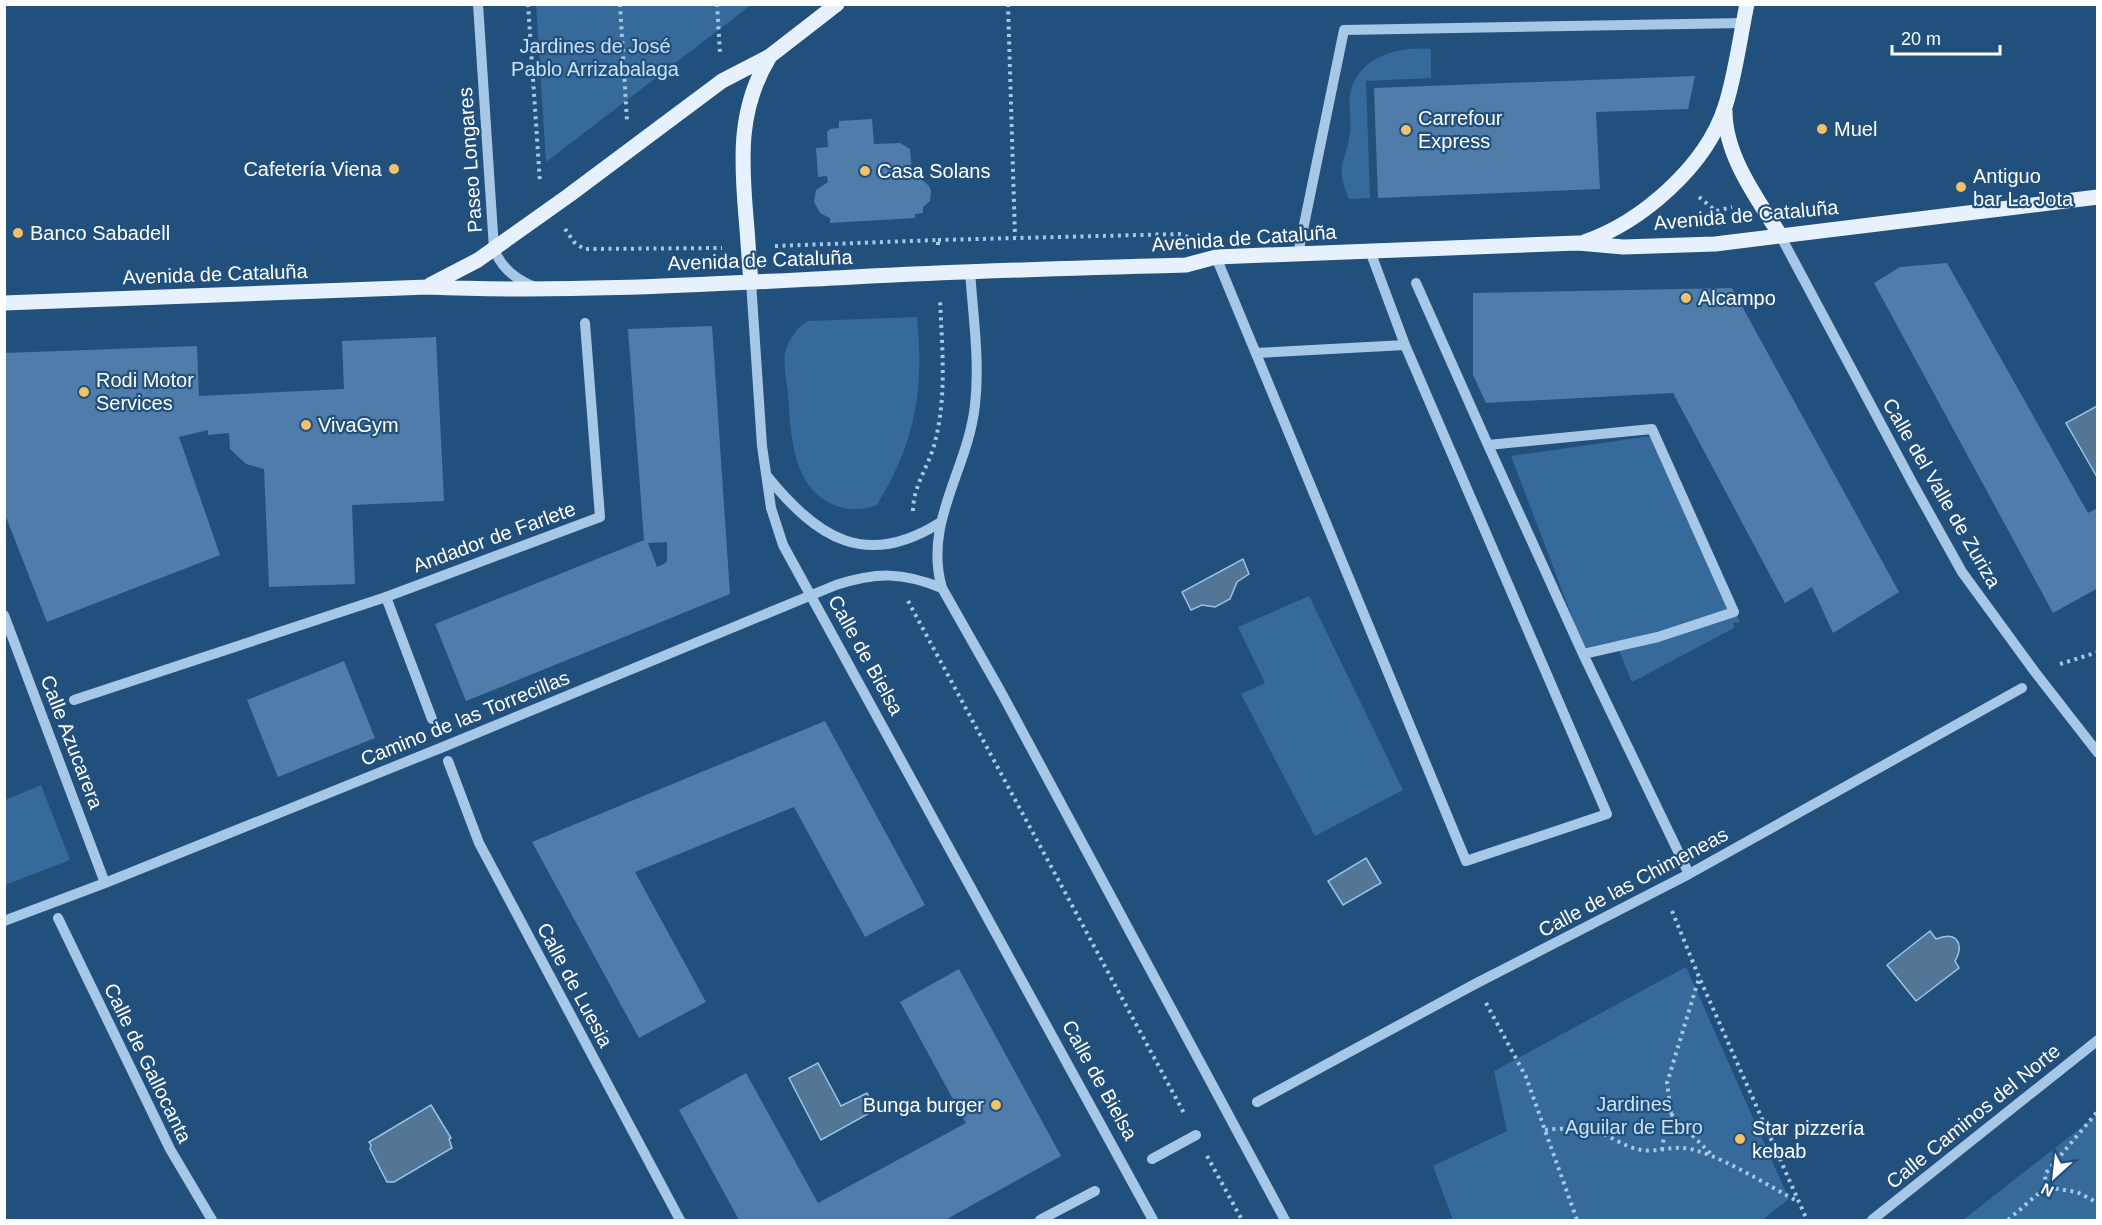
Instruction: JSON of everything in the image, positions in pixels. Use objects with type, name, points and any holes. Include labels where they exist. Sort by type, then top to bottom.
[{"type":"main road","points":[[770,56],[837,4]]},
{"type":"main road","points":[[1748,4],[1725,108],[1727,138],[1734,155],[1780,235]]},
{"type":"main road","name":"Avenida de Cataluña","points":[[428,287],[462,270],[494,249],[722,81],[770,56]]},
{"type":"main road","name":"Calle de Bielsa","points":[[751,282],[743,175],[743,130],[748,104],[760,72],[770,56]]},
{"type":"main road","points":[[1578,243],[1601,236],[1624,224],[1667,191],[1700,153],[1725,108]]},
{"type":"main road","name":"Avenida de Cataluña","points":[[4,303],[428,287],[495,290],[751,282],[970,271],[1186,265],[1216,257],[1578,243],[1623,247],[1715,244],[2097,197]]},
{"type":"street","name":"Paseo Longares","points":[[478,4],[494,249],[506,269],[517,278],[540,289]]},
{"type":"street","points":[[1298,254],[1344,30],[1744,22]]},
{"type":"street","name":"Calle del Valle de Zuriza","points":[[1780,235],[1962,572],[2097,753]]},
{"type":"street","points":[[1216,257],[1466,861],[1607,814],[1405,345],[1370,251]]},
{"type":"street","points":[[970,271],[976,351],[975,405],[963,460],[941,522],[936,556],[937,572],[942,588],[1001,692],[1285,1221]]},
{"type":"street","name":"Calle de Bielsa","points":[[751,282],[762,446],[771,508],[777,529],[810,596],[1153,1221]]},
{"type":"street","points":[[1416,283],[1583,654],[1689,874]]},
{"type":"street","name":"Andador de Farlete","points":[[74,700],[386,597],[600,517],[585,323]]},
{"type":"street","points":[[1256,353],[1405,345]]},
{"type":"street","points":[[1488,445],[1652,429],[1734,612],[1658,637],[1583,654]]},
{"type":"street","points":[[765,474],[801,514],[820,529],[863,545],[885,544],[909,539],[941,522]]},
{"type":"street","name":"Camino de las Torrecillas","points":[[4,921],[105,883],[856,579],[883,574],[905,576],[942,588]]},
{"type":"street","points":[[386,597],[432,719]]},
{"type":"street","name":"Calle Azucarera","points":[[4,615],[105,883]]},
{"type":"street","name":"Calle de las Chimeneas","points":[[1257,1102],[1475,984],[1689,874],[2022,688]]},
{"type":"street","name":"Calle de Luesia","points":[[448,761],[479,843],[680,1221]]},
{"type":"street","name":"Calle de Gallocanta","points":[[58,918],[170,1149],[212,1221]]},
{"type":"street","name":"Calle Caminos del Norte","points":[[1872,1221],[2097,1040]]},
{"type":"street","points":[[1152,1159],[1196,1136]]},
{"type":"street","points":[[1040,1221],[1095,1191]]},
{"type":"path","points":[[528,4],[541,191],[550,208]]},
{"type":"path","points":[[620,4],[628,149]]},
{"type":"path","points":[[717,4],[722,81]]},
{"type":"path","points":[[938,240],[1015,237],[1008,4]]},
{"type":"path","points":[[1699,197],[1716,211],[1735,206]]},
{"type":"path","points":[[913,512],[914,491],[935,442],[941,411],[943,387],[939,273]]},
{"type":"path","points":[[905,596],[1242,1221]]},
{"type":"path","points":[[2053,666],[2097,652]]},
{"type":"path","points":[[1662,888],[1807,1221]]},
{"type":"path","points":[[1662,1150],[1665,1129],[1671,1114],[1667,1083],[1699,977]]},
{"type":"path","points":[[1475,984],[1526,1077],[1577,1221]]},
{"type":"path","points":[[2046,1187],[2045,1174],[2097,1111]]},
{"type":"path","points":[[1671,1114],[1712,1156]]},
{"type":"path","points":[[1545,1130],[1563,1128],[1602,1134],[1641,1150],[1684,1148],[1712,1156],[1799,1202]]},
{"type":"path","points":[[2046,1187],[2077,1192],[2097,1203]]},
{"type":"path","points":[[2008,1221],[2046,1187]]},
{"type":"green space","name":"Jardines de José Pablo Arrizabalaga","points":[[536,4],[750,4],[751,5],[546,162]]},
{"type":"green space","points":[[1431,49],[1431,78],[1366,81],[1370,198],[1349,199],[1342,178],[1342,165],[1350,132],[1350,95],[1354,82],[1361,71],[1380,57],[1392,52]]},
{"type":"green space","points":[[917,317],[918,392],[909,437],[901,459],[877,505],[857,509],[837,506],[822,498],[811,488],[797,460],[793,443],[785,366],[788,345],[798,329],[808,321]]},
{"type":"green space","points":[[1651,436],[1740,622],[1733,623],[1734,628],[1632,682],[1615,641],[1584,648],[1511,456]]},
{"type":"green space","points":[[1309,596],[1403,790],[1315,836],[1241,694],[1265,683],[1238,627]]},
{"type":"green space","points":[[41,785],[70,860],[5,885],[5,800]]},
{"type":"green space","name":"Jardines Aguilar de Ebro","points":[[1686,967],[1789,1199],[1762,1220],[1453,1220],[1433,1166],[1507,1131],[1494,1071]]},
{"type":"green space","points":[[2097,1115],[2097,1220],[1963,1220]]},
{"type":"shaded area","points":[[2097,406],[2097,477],[2066,423]]},
{"type":"shaded area","points":[[1243,559],[1249,574],[1237,582],[1230,599],[1215,607],[1202,605],[1191,610],[1182,592]]},
{"type":"shaded area","points":[[1366,858],[1381,883],[1343,905],[1328,881]]},
{"type":"shaded area","points":[[1930,931],[1936,939],[1949,937],[1957,940],[1959,949],[1955,961],[1959,968],[1916,1001],[1887,965]]},
{"type":"shaded area","points":[[818,1063],[841,1106],[867,1093],[875,1110],[821,1140],[789,1078]]},
{"type":"shaded area","points":[[431,1105],[451,1138],[449,1139],[452,1148],[394,1182],[387,1182],[370,1149],[369,1142]]},
{"type":"building","points":[[1695,76],[1688,109],[1596,112],[1600,189],[1378,198],[1374,88]]},
{"type":"building","name":"Casa Solans","points":[[872,119],[874,144],[900,143],[910,149],[912,174],[920,173],[921,179],[929,186],[930,201],[923,207],[923,213],[915,214],[915,218],[830,223],[830,218],[820,213],[814,202],[816,190],[828,182],[827,176],[818,177],[816,148],[828,147],[827,132],[830,129],[839,128],[839,121]]},
{"type":"building","points":[[1947,263],[2088,513],[2098,508],[2098,588],[2053,613],[1874,283],[1900,267]]},
{"type":"building","points":[[1732,288],[1899,592],[1833,633],[1812,587],[1785,603],[1673,393],[1486,403],[1473,375],[1473,293]]},
{"type":"building","points":[[712,326],[730,594],[466,701],[435,624],[644,540],[628,329]],"holes":[[[667,542],[667,561],[657,567],[648,543]]]},
{"type":"building","points":[[436,337],[444,501],[352,505],[355,584],[269,587],[264,469],[246,464],[230,449],[229,433],[208,435],[208,430],[179,437],[220,555],[47,622],[4,512],[4,353],[197,346],[199,396],[344,389],[342,341]]},
{"type":"building","points":[[344,661],[375,738],[278,777],[247,700]]},
{"type":"building","points":[[825,721],[925,905],[865,937],[794,807],[635,872],[706,1002],[639,1038],[532,842]]},
{"type":"building","points":[[959,969],[1061,1156],[945,1220],[739,1220],[679,1110],[746,1073],[818,1203],[966,1123],[900,1002]]},
{"type":"place","name":"Muel","points":[[1822,129]]},
{"type":"place","name":"Carrefour Express","points":[[1406,130]]},
{"type":"place","name":"Cafetería Viena","points":[[394,169]]},
{"type":"place","name":"Casa Solans","points":[[865,171]]},
{"type":"place","name":"Antiguo bar La Jota","points":[[1961,187]]},
{"type":"place","name":"Banco Sabadell","points":[[18,233]]},
{"type":"place","name":"Alcampo","points":[[1686,298]]},
{"type":"place","name":"Rodi Motor Services","points":[[84,392]]},
{"type":"place","name":"VivaGym","points":[[306,425]]},
{"type":"place","name":"Bunga burger","points":[[996,1105]]},
{"type":"place","name":"Star pizzería kebab","points":[[1740,1139]]}]
